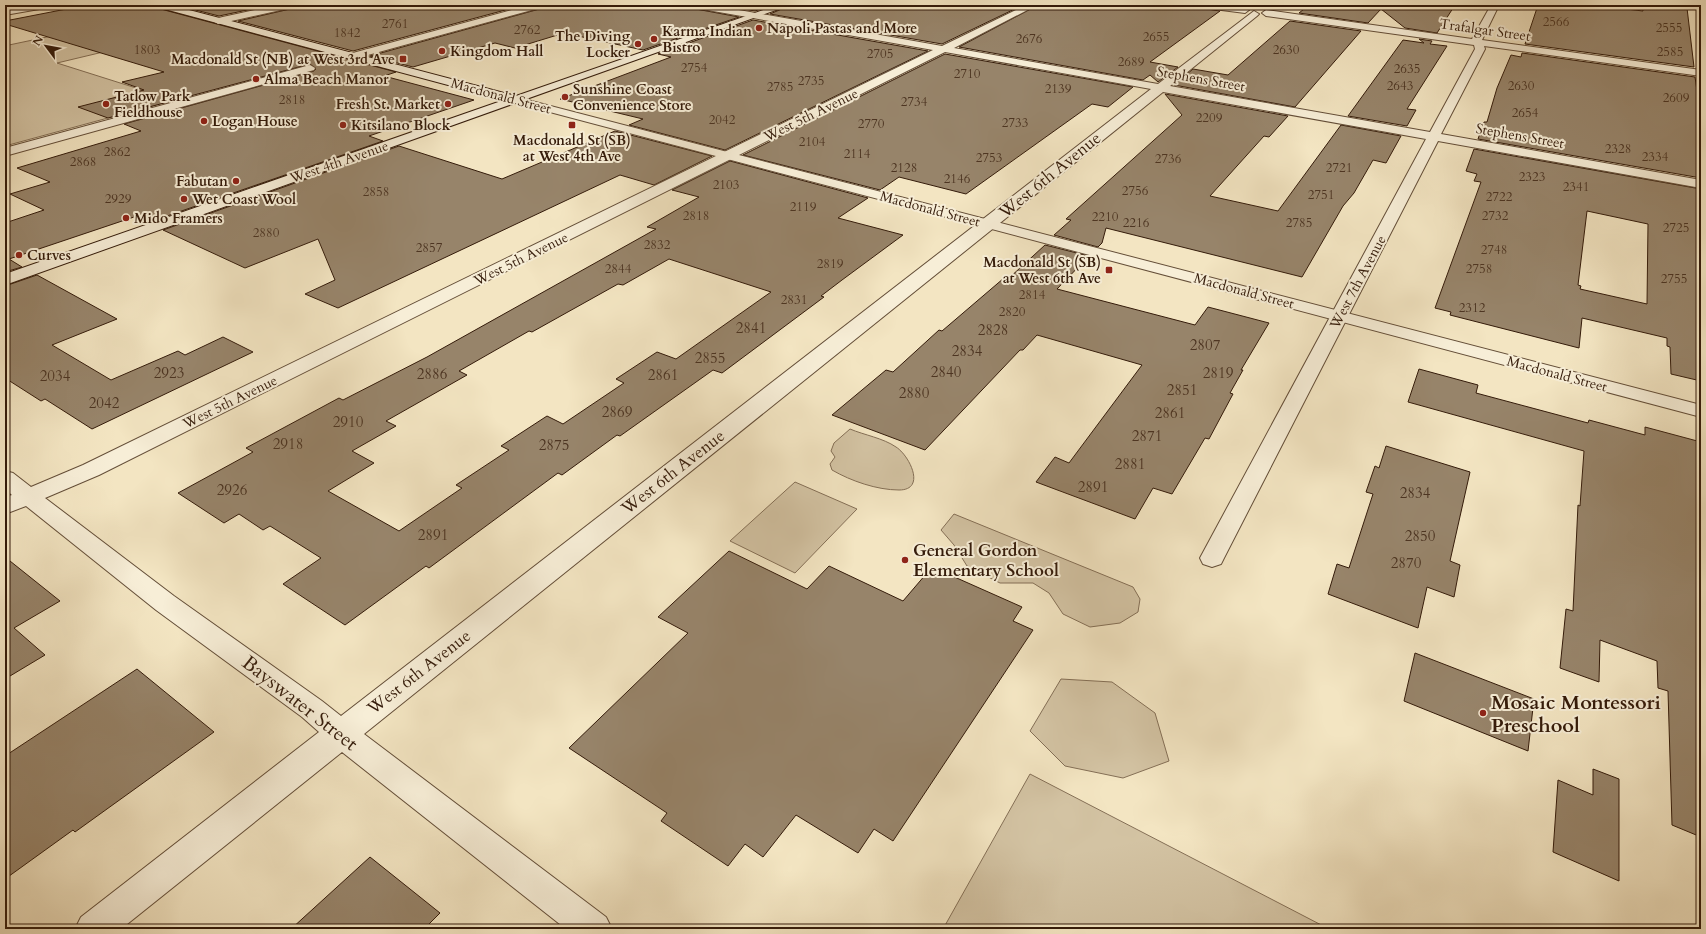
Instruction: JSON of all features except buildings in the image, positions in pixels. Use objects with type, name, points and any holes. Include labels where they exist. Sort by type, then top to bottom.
[{"type":"street","points":[[5,12],[45,5]]},
{"type":"street","name":"Macdonald Street","points":[[160,5],[1701,411]]},
{"type":"street","points":[[218,21],[290,5]]},
{"type":"street","points":[[353,56],[540,5]]},
{"type":"street","name":"Stephens Street","points":[[696,5],[1701,184]]},
{"type":"street","name":"West 4th Avenue","points":[[5,280],[786,5]]},
{"type":"street","name":"West 5th Avenue","points":[[17,501],[84,473],[1033,5]]},
{"type":"street","name":"Trafalgar Street","points":[[1206,5],[1256,10],[1701,74]]},
{"type":"street","name":"West 7th Avenue","points":[[1212,558],[1480,48],[1477,38],[1495,5]]},
{"type":"street","name":"West 6th Avenue","points":[[93,929],[989,224],[1256,10]]},
{"type":"street","points":[[5,152],[310,68]]},
{"type":"street","name":"Bayswater Street","points":[[5,478],[17,501],[165,603],[312,709],[372,759],[594,929]]},
{"type":"shaded area","points":[[156,14],[208,27],[57,63],[174,100],[5,146],[5,44],[9,45]]},
{"type":"shaded area","points":[[850,429],[885,441],[901,451],[910,464],[913,472],[914,479],[912,484],[907,488],[899,490],[873,487],[847,478],[832,470],[830,464],[835,457],[831,451],[834,443]]},
{"type":"shaded area","points":[[795,482],[857,509],[795,573],[730,541]]},
{"type":"shaded area","points":[[954,514],[1133,587],[1140,599],[1138,612],[1120,623],[1090,627],[1063,614],[1049,593],[1033,583],[1000,583],[967,566],[954,545],[941,530]]},
{"type":"shaded area","points":[[1061,679],[1112,682],[1155,713],[1169,761],[1123,778],[1065,766],[1030,731]]},
{"type":"shaded area","points":[[1030,774],[1329,929],[943,929]]},
{"type":"place","name":"Napoli Pastas and More","points":[[759,28]]},
{"type":"place","name":"Karma Indian Bistro","points":[[654,39]]},
{"type":"place","name":"The Diving Locker","points":[[638,44]]},
{"type":"place","name":"Kingdom Hall","points":[[442,51]]},
{"type":"place","name":"Macdonald St (NB) at West 3rd Ave","points":[[403,59]]},
{"type":"place","name":"Alma Beach Manor","points":[[256,79]]},
{"type":"place","name":"Sunshine Coast Convenience Store","points":[[565,97]]},
{"type":"place","name":"Tatlow Park Fieldhouse","points":[[106,104]]},
{"type":"place","name":"Fresh St. Market","points":[[448,104]]},
{"type":"place","name":"Logan House","points":[[204,121]]},
{"type":"place","name":"Kitsilano Block","points":[[343,125]]},
{"type":"place","name":"Macdonald St (SB) at West 4th Ave","points":[[572,125]]},
{"type":"place","name":"Fabutan","points":[[236,181]]},
{"type":"place","name":"Wet Coast Wool","points":[[184,199]]},
{"type":"place","name":"Mido Framers","points":[[126,218]]},
{"type":"place","name":"Curves","points":[[19,255]]},
{"type":"place","name":"Macdonald St (SB) at West 6th Ave","points":[[1109,270]]},
{"type":"place","name":"General Gordon Elementary School","points":[[905,560]]},
{"type":"place","name":"Mosaic Montessori Preschool","points":[[1483,713]]}]
